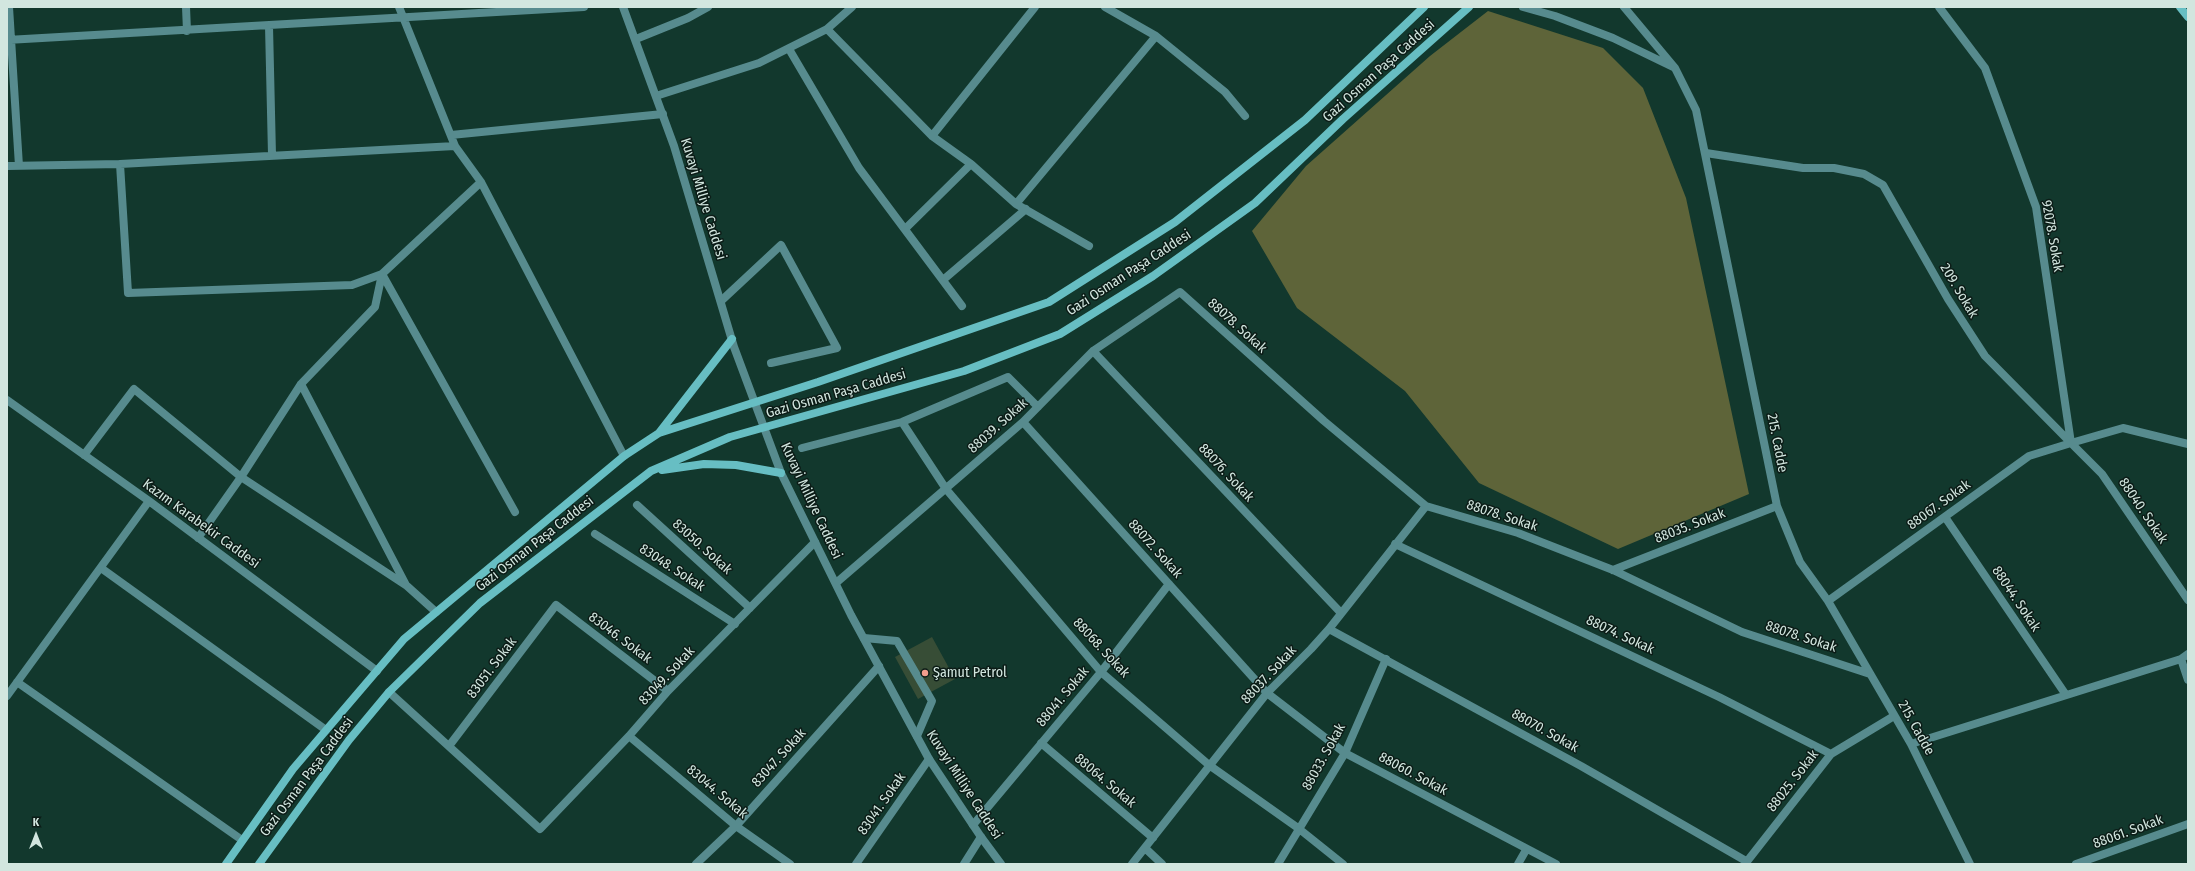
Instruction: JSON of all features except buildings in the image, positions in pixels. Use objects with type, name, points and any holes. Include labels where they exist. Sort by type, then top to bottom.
[{"type":"main road","name":"Gazi Osman Paşa Caddesi","points":[[226,864],[293,769],[404,639],[624,456],[659,433],[818,382],[1049,302],[1175,222],[1305,120],[1424,7]]},
{"type":"main road","name":"Gazi Osman Paşa Caddesi","points":[[259,864],[349,740],[389,692],[480,604],[651,471],[730,437],[964,371],[1060,334],[1154,276],[1255,203],[1343,119],[1469,7]]},
{"type":"main road","points":[[2180,7],[2188,17]]},
{"type":"main road","points":[[659,433],[732,339]]},
{"type":"main road","points":[[651,471],[704,464],[736,465],[781,473]]},
{"type":"street","points":[[9,7],[9,40],[19,166]]},
{"type":"street","points":[[186,7],[187,31]]},
{"type":"street","points":[[399,7],[455,146],[481,182],[624,456]]},
{"type":"street","points":[[9,40],[187,31],[584,7]]},
{"type":"street","name":"Kuvayi Milliye Caddesi","points":[[623,7],[663,114],[732,339],[781,473],[864,638],[929,758],[981,838],[1001,864]]},
{"type":"street","points":[[636,39],[688,18],[708,7]]},
{"type":"street","points":[[656,96],[717,78],[759,63],[827,29],[852,7]]},
{"type":"street","points":[[932,136],[1035,7]]},
{"type":"street","points":[[1523,7],[1555,16],[1612,38],[1676,68]]},
{"type":"street","name":"215. Cadde","points":[[1624,7],[1676,68],[1696,110],[1777,506],[1800,562],[1828,601],[1911,744],[1970,864]]},
{"type":"street","name":"92078. Sokak","points":[[1939,7],[1985,68],[2036,207],[2071,442]]},
{"type":"street","points":[[1109,8],[1156,36],[1225,92],[1245,116]]},
{"type":"street","points":[[270,26],[272,155]]},
{"type":"street","points":[[827,29],[932,136],[971,164],[1016,204],[1088,246]]},
{"type":"street","points":[[1016,204],[1156,36]]},
{"type":"street","points":[[789,49],[859,168],[962,306]]},
{"type":"street","points":[[451,135],[663,114]]},
{"type":"street","points":[[7,166],[120,164],[455,146]]},
{"type":"street","name":"209. Sokak","points":[[1706,153],[1803,168],[1834,168],[1864,174],[1883,185],[1948,299],[1985,356],[2071,442]]},
{"type":"street","points":[[120,164],[128,293],[352,285],[382,274],[481,182]]},
{"type":"street","points":[[905,229],[971,164]]},
{"type":"street","points":[[943,280],[1026,209]]},
{"type":"street","points":[[720,301],[782,245],[837,348],[771,363]]},
{"type":"street","points":[[198,538],[241,477],[301,384],[375,307],[382,274]]},
{"type":"street","points":[[382,274],[515,512]]},
{"type":"street","name":"88039. Sokak","points":[[836,583],[1023,422],[1093,351],[1180,292]]},
{"type":"street","name":"88078. Sokak","points":[[1180,292],[1324,421],[1426,506],[1518,533],[1613,570],[1742,632],[1870,674]]},
{"type":"street","name":"88076. Sokak","points":[[1093,351],[1341,613]]},
{"type":"street","points":[[802,448],[902,422],[1008,377],[1038,407]]},
{"type":"street","points":[[301,384],[407,586]]},
{"type":"street","points":[[84,455],[134,389],[241,477],[407,586],[436,612]]},
{"type":"street","name":"Kazım Karabekir Caddesi","points":[[7,400],[149,501],[377,671]]},
{"type":"street","name":"88068. Sokak","points":[[902,422],[946,489],[1101,672],[1209,765],[1298,828],[1343,864]]},
{"type":"street","name":"88072. Sokak","points":[[1023,422],[1267,693]]},
{"type":"street","points":[[2071,442],[2123,428],[2188,444]]},
{"type":"street","name":"88067. Sokak","points":[[1828,601],[2029,456],[2071,442]]},
{"type":"street","name":"88040. Sokak","points":[[2071,442],[2102,474],[2188,600]]},
{"type":"street","points":[[7,696],[149,501]]},
{"type":"street","name":"83050. Sokak","points":[[637,505],[750,608]]},
{"type":"street","name":"88037. Sokak","points":[[1132,864],[1267,693],[1329,629],[1426,506]]},
{"type":"street","name":"88035. Sokak","points":[[1613,570],[1777,506]]},
{"type":"street","name":"88044. Sokak","points":[[1945,516],[2066,695]]},
{"type":"street","name":"83048. Sokak","points":[[595,534],[735,624]]},
{"type":"street","name":"83049. Sokak","points":[[449,746],[540,829],[630,736],[668,691],[815,542]]},
{"type":"street","name":"88074. Sokak","points":[[1395,544],[1720,697],[1831,754]]},
{"type":"street","points":[[101,568],[326,730]]},
{"type":"street","name":"88041. Sokak","points":[[973,825],[1101,672],[1169,584]]},
{"type":"street","name":"83046. Sokak","points":[[556,605],[668,691]]},
{"type":"street","name":"83051. Sokak","points":[[449,746],[556,605]]},
{"type":"street","name":"88070. Sokak","points":[[1329,629],[1581,766],[1746,863]]},
{"type":"street","points":[[864,638],[897,641],[932,701],[917,736]]},
{"type":"street","points":[[1911,744],[2180,660],[2188,654]]},
{"type":"street","name":"88033. Sokak","points":[[1278,864],[1298,828],[1345,753],[1386,660]]},
{"type":"street","points":[[2180,660],[2188,680]]},
{"type":"street","name":"83047. Sokak","points":[[696,864],[736,826],[879,666]]},
{"type":"street","points":[[17,682],[242,840]]},
{"type":"street","points":[[389,692],[449,746]]},
{"type":"street","name":"88060. Sokak","points":[[1267,693],[1345,753],[1526,850],[1556,864]]},
{"type":"street","name":"88025. Sokak","points":[[1746,863],[1831,754],[1894,716]]},
{"type":"street","name":"83044. Sokak","points":[[630,736],[736,826],[790,864]]},
{"type":"street","name":"88064. Sokak","points":[[1041,743],[1153,838]]},
{"type":"street","name":"83041. Sokak","points":[[856,864],[929,758]]},
{"type":"street","name":"88061. Sokak","points":[[2076,864],[2188,824]]},
{"type":"street","points":[[964,864],[981,838]]},
{"type":"street","points":[[1145,848],[1162,864]]},
{"type":"street","points":[[1518,864],[1526,850]]},
{"type":"green space","points":[[1488,11],[1603,48],[1643,88],[1686,198],[1749,494],[1618,549],[1479,483],[1405,391],[1297,308],[1252,231],[1306,166],[1430,56]]},
{"type":"place","name":"Şamut Petrol","points":[[925,673]]}]
